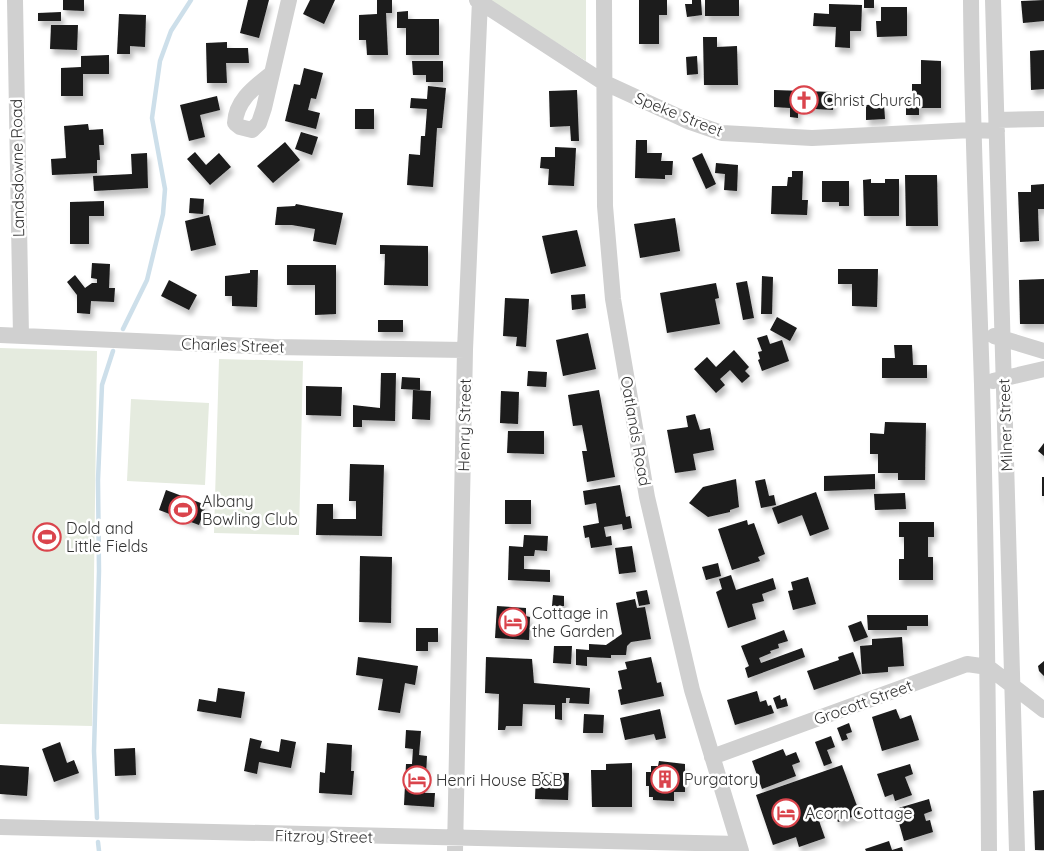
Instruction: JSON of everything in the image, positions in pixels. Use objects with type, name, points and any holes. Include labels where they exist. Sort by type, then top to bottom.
[{"type":"street","name":"Landsdowne Road","points":[[15,0],[21,336]]},
{"type":"street","points":[[271,74],[289,0]]},
{"type":"street","name":"Oatlands Road","points":[[604,0],[604,206],[613,300],[647,497],[692,690],[740,847]]},
{"type":"street","name":"Milner Street","points":[[971,0],[972,130],[982,382],[988,667],[989,851]]},
{"type":"street","name":"Milner Street","points":[[993,0],[1017,851]]},
{"type":"street","name":"Speke Street","points":[[479,1],[603,82],[690,122],[722,133],[812,138],[972,130],[1044,118]]},
{"type":"street","name":"Henry Street","points":[[455,845],[465,350],[479,1]]},
{"type":"street","points":[[979,334],[1002,338],[1044,351]]},
{"type":"street","name":"Charles Street","points":[[0,335],[274,347],[465,350]]},
{"type":"street","points":[[982,382],[1004,380],[1044,369]]},
{"type":"street","name":"Grocott Street","points":[[712,756],[967,664],[988,667]]},
{"type":"street","points":[[988,667],[1044,710]]},
{"type":"street","name":"Fitzroy Street","points":[[0,827],[455,845],[740,847]]},
{"type":"shaded area","points":[[490,0],[586,0],[586,61],[490,1]]},
{"type":"shaded area","name":"Dold and Little Fields","points":[[0,348],[97,351],[92,726],[0,724]]},
{"type":"shaded area","points":[[219,359],[303,361],[299,535],[214,533]]},
{"type":"shaded area","points":[[131,399],[209,403],[205,485],[127,481]]},
{"type":"building","points":[[63,0],[84,0],[84,11],[63,10]]},
{"type":"building","points":[[248,0],[269,0],[259,38],[240,33]]},
{"type":"building","points":[[310,0],[335,0],[324,24],[303,14]]},
{"type":"building","points":[[377,0],[392,0],[392,13],[386,13],[388,55],[367,55],[366,40],[359,40],[359,15],[377,14]]},
{"type":"building","points":[[639,0],[667,0],[667,15],[659,15],[659,44],[639,44]]},
{"type":"building","points":[[692,0],[701,0],[702,15],[687,17],[685,4],[692,4]]},
{"type":"building","points":[[705,0],[739,0],[739,16],[705,16]]},
{"type":"building","points":[[864,0],[874,0],[874,8],[864,8]]},
{"type":"building","points":[[1044,0],[1044,21],[1023,23],[1021,1]]},
{"type":"building","points":[[829,4],[862,5],[861,31],[850,31],[850,48],[835,47],[836,27],[813,26],[814,13],[829,14]]},
{"type":"building","points":[[881,7],[907,7],[907,36],[877,37],[876,21],[881,21]]},
{"type":"building","points":[[408,11],[408,19],[439,19],[439,55],[406,55],[406,28],[397,28],[397,12]]},
{"type":"building","points":[[61,12],[61,21],[38,21],[38,13]]},
{"type":"building","points":[[119,14],[146,15],[145,47],[130,46],[130,54],[117,54]]},
{"type":"building","points":[[51,25],[78,25],[77,50],[50,49]]},
{"type":"building","points":[[703,37],[717,37],[717,47],[737,46],[738,85],[704,85]]},
{"type":"building","points":[[227,42],[227,48],[248,48],[249,63],[226,63],[227,83],[207,83],[206,43]]},
{"type":"building","points":[[1044,50],[1044,89],[1031,90],[1030,51]]},
{"type":"building","points":[[109,55],[109,74],[83,74],[83,96],[61,96],[61,68],[81,67],[81,56]]},
{"type":"building","points":[[697,56],[698,74],[687,75],[686,57]]},
{"type":"building","points":[[921,60],[941,61],[941,108],[919,108],[919,115],[906,115],[906,95],[912,95],[912,84],[921,84]]},
{"type":"building","points":[[412,61],[443,61],[443,82],[426,82],[426,75],[413,75]]},
{"type":"building","points":[[304,68],[323,73],[316,99],[311,98],[308,110],[320,113],[316,129],[285,121],[294,84],[300,85]]},
{"type":"building","points":[[428,86],[446,88],[442,128],[437,128],[433,187],[407,185],[409,154],[420,155],[421,136],[425,136],[427,109],[410,108],[411,98],[427,99]]},
{"type":"building","points":[[577,90],[579,141],[571,141],[570,126],[550,127],[549,91]]},
{"type":"building","name":"Christ Church","points":[[774,90],[834,92],[833,110],[798,108],[798,118],[790,117],[790,108],[774,107]]},
{"type":"building","points":[[217,96],[220,110],[200,115],[205,137],[189,141],[180,105]]},
{"type":"building","points":[[884,104],[885,119],[866,120],[866,105]]},
{"type":"building","points":[[355,109],[374,109],[374,129],[355,129]]},
{"type":"building","points":[[88,124],[89,130],[103,129],[104,145],[99,145],[100,160],[97,160],[97,173],[52,175],[51,159],[66,158],[64,126]]},
{"type":"building","points":[[301,132],[318,137],[312,155],[295,149]]},
{"type":"building","points":[[636,140],[647,140],[647,153],[662,153],[661,161],[673,161],[672,175],[665,175],[665,179],[635,178]]},
{"type":"building","points":[[285,142],[300,160],[273,183],[257,166]]},
{"type":"building","points":[[555,147],[576,148],[574,186],[548,185],[549,169],[540,168],[541,157],[555,157]]},
{"type":"building","points":[[195,152],[206,165],[219,153],[231,167],[210,185],[187,159]]},
{"type":"building","points":[[147,153],[148,188],[94,191],[93,176],[132,174],[131,154]]},
{"type":"building","points":[[702,153],[716,184],[706,189],[692,158]]},
{"type":"building","points":[[716,163],[738,165],[737,191],[724,190],[725,174],[715,173]]},
{"type":"building","points":[[792,171],[803,171],[802,200],[808,200],[807,215],[771,214],[772,186],[787,186],[788,177],[792,177]]},
{"type":"building","points":[[905,175],[937,175],[938,226],[906,226]]},
{"type":"building","points":[[871,179],[871,183],[885,183],[885,179],[899,179],[899,216],[864,216],[863,180]]},
{"type":"building","points":[[822,181],[849,181],[849,206],[839,206],[839,202],[822,202]]},
{"type":"building","points":[[1044,184],[1044,209],[1038,209],[1039,241],[1020,242],[1018,192],[1031,192],[1031,185]]},
{"type":"building","points":[[190,198],[204,199],[203,214],[189,213]]},
{"type":"building","points":[[104,201],[104,216],[89,216],[89,244],[70,244],[70,202]]},
{"type":"building","points":[[296,204],[343,213],[336,245],[313,241],[315,229],[292,225],[275,225],[277,207],[295,206]]},
{"type":"building","points":[[209,215],[216,245],[191,251],[185,221]]},
{"type":"building","points":[[675,218],[680,251],[640,258],[634,224]]},
{"type":"building","points":[[577,230],[586,266],[551,274],[542,236]]},
{"type":"building","points":[[380,245],[428,246],[428,286],[384,285],[385,254],[380,254]]},
{"type":"building","points":[[92,263],[110,264],[109,288],[115,288],[114,302],[91,301],[90,314],[77,313],[77,295],[67,282],[75,275],[85,288],[92,283],[97,283],[97,279],[91,278]]},
{"type":"building","points":[[287,265],[336,265],[336,314],[315,315],[315,285],[287,285]]},
{"type":"building","points":[[838,269],[878,269],[877,307],[852,306],[852,284],[838,284]]},
{"type":"building","points":[[250,270],[258,270],[257,307],[232,306],[232,296],[225,296],[225,276],[250,273]]},
{"type":"building","points":[[762,276],[773,277],[772,314],[761,314]]},
{"type":"building","points":[[1044,279],[1044,324],[1020,324],[1019,280]]},
{"type":"building","points":[[169,280],[197,295],[189,310],[161,296]]},
{"type":"building","points":[[747,281],[754,318],[743,320],[736,283]]},
{"type":"building","points":[[716,283],[719,298],[715,299],[720,324],[667,333],[660,293]]},
{"type":"building","points":[[585,294],[586,308],[572,310],[571,295]]},
{"type":"building","points":[[505,298],[529,299],[526,347],[516,346],[517,337],[503,336]]},
{"type":"building","points":[[777,317],[797,328],[790,341],[770,330]]},
{"type":"building","points":[[378,320],[403,320],[403,332],[378,332]]},
{"type":"building","points":[[588,333],[596,369],[563,376],[556,340]]},
{"type":"building","points":[[767,335],[770,344],[782,340],[789,361],[762,371],[758,360],[760,359],[758,352],[762,351],[757,338]]},
{"type":"building","points":[[894,345],[912,345],[913,365],[927,365],[927,378],[882,378],[882,358],[895,358]]},
{"type":"building","points":[[734,350],[749,367],[745,371],[750,376],[742,383],[730,370],[720,379],[725,385],[716,393],[694,369],[707,357],[716,367]]},
{"type":"building","points":[[528,371],[547,372],[546,387],[527,386]]},
{"type":"building","points":[[381,373],[396,373],[395,421],[362,420],[362,427],[353,427],[353,405],[380,408]]},
{"type":"building","points":[[402,377],[420,378],[420,390],[401,389]]},
{"type":"building","points":[[306,386],[342,387],[341,416],[306,415]]},
{"type":"building","points":[[413,390],[431,391],[430,420],[412,419]]},
{"type":"building","points":[[599,390],[615,477],[587,482],[582,451],[587,451],[582,425],[573,426],[568,395]]},
{"type":"building","points":[[501,391],[519,392],[518,424],[500,423]]},
{"type":"building","points":[[695,414],[700,430],[710,428],[714,450],[693,454],[696,470],[675,473],[667,430],[688,427],[686,416]]},
{"type":"building","points":[[885,422],[926,423],[925,480],[898,480],[898,473],[878,473],[878,454],[870,454],[870,433],[884,434]]},
{"type":"building","points":[[508,431],[544,431],[544,454],[507,453]]},
{"type":"building","points":[[1044,443],[1044,456],[1038,451]]},
{"type":"building","points":[[350,464],[384,465],[382,536],[316,535],[317,504],[333,504],[333,519],[356,519],[356,501],[349,501]]},
{"type":"building","points":[[875,474],[875,489],[824,491],[824,476]]},
{"type":"building","points":[[1042,477],[1044,477],[1044,496],[1042,496]]},
{"type":"building","points":[[736,479],[739,507],[730,510],[730,512],[708,517],[689,503],[703,487]]},
{"type":"building","points":[[765,479],[769,496],[774,495],[776,505],[761,508],[755,481]]},
{"type":"building","points":[[620,485],[626,517],[630,516],[632,528],[623,530],[622,524],[604,527],[606,537],[611,536],[612,545],[591,548],[589,537],[585,538],[583,526],[599,523],[596,503],[585,505],[583,491]]},
{"type":"building","points":[[166,490],[206,505],[199,525],[159,510]]},
{"type":"building","points":[[816,492],[829,529],[810,536],[802,515],[778,524],[772,508]]},
{"type":"building","points":[[905,493],[906,509],[875,510],[874,494]]},
{"type":"building","points":[[505,500],[531,500],[531,524],[505,524]]},
{"type":"building","points":[[747,520],[748,525],[754,523],[765,554],[758,557],[760,561],[732,570],[718,529]]},
{"type":"building","points":[[899,522],[934,522],[934,537],[928,537],[928,557],[933,557],[933,580],[899,580],[899,559],[904,559],[904,537],[899,537]]},
{"type":"building","points":[[524,535],[548,536],[547,551],[535,550],[534,556],[524,556],[524,569],[550,570],[550,582],[508,580],[509,546],[523,547]]},
{"type":"building","points":[[632,546],[636,572],[619,574],[615,548]]},
{"type":"building","points":[[360,556],[392,557],[391,623],[359,622]]},
{"type":"building","points":[[718,563],[721,576],[706,580],[702,567]]},
{"type":"building","points":[[731,575],[736,590],[773,578],[776,589],[762,594],[764,601],[752,604],[756,619],[728,628],[716,592],[722,589],[719,579]]},
{"type":"building","points":[[808,577],[816,604],[793,610],[788,591],[793,590],[791,582]]},
{"type":"building","points":[[647,590],[650,604],[639,606],[636,592]]},
{"type":"building","points":[[553,595],[564,596],[564,606],[552,606]]},
{"type":"building","points":[[635,599],[637,608],[645,607],[651,639],[631,642],[627,646],[626,655],[611,655],[611,658],[587,657],[587,666],[576,665],[576,649],[589,650],[589,644],[606,645],[622,634],[616,603]]},
{"type":"building","points":[[497,606],[526,608],[526,616],[530,617],[529,640],[495,638]]},
{"type":"building","points":[[867,615],[928,615],[928,626],[907,626],[907,630],[868,630]]},
{"type":"building","points":[[861,621],[868,637],[854,642],[848,626]]},
{"type":"building","points":[[416,628],[438,628],[438,642],[428,642],[428,651],[416,651]]},
{"type":"building","points":[[784,630],[788,641],[778,644],[779,648],[759,658],[761,663],[802,648],[805,657],[748,678],[745,668],[749,666],[741,646]]},
{"type":"building","points":[[902,637],[904,666],[888,667],[888,672],[862,674],[860,646],[872,645],[872,639]]},
{"type":"building","points":[[554,646],[572,646],[571,664],[553,663]]},
{"type":"building","points":[[853,652],[861,674],[814,690],[807,671],[839,660],[838,657]]},
{"type":"building","points":[[358,657],[418,666],[415,685],[405,683],[400,713],[378,710],[383,679],[356,675]]},
{"type":"building","points":[[486,657],[532,659],[534,683],[590,688],[589,704],[569,703],[570,698],[566,698],[566,703],[562,703],[562,720],[555,719],[555,705],[523,704],[522,726],[506,726],[505,730],[498,730],[499,694],[485,693]]},
{"type":"building","points":[[651,657],[657,683],[661,682],[664,696],[621,705],[618,690],[622,689],[618,671],[627,669],[625,662]]},
{"type":"building","points":[[1044,661],[1044,676],[1039,671],[1038,666]]},
{"type":"building","points":[[218,688],[245,692],[241,718],[197,711],[199,699],[216,702]]},
{"type":"building","points":[[757,691],[760,702],[766,700],[768,706],[771,705],[774,713],[735,725],[727,700]]},
{"type":"building","points":[[780,695],[781,700],[786,698],[788,706],[777,709],[773,698]]},
{"type":"building","points":[[660,709],[666,738],[656,740],[654,734],[625,740],[620,718]]},
{"type":"building","points":[[896,709],[900,719],[911,715],[919,740],[882,751],[872,717]]},
{"type":"building","points":[[584,714],[604,715],[603,733],[583,733]]},
{"type":"building","points":[[849,723],[852,732],[846,734],[848,739],[842,741],[837,728]]},
{"type":"building","points":[[406,730],[421,731],[419,755],[427,756],[425,793],[435,793],[434,807],[404,805],[406,764],[412,764],[413,749],[405,748]]},
{"type":"building","points":[[831,736],[835,747],[827,750],[832,763],[824,766],[815,742]]},
{"type":"building","points":[[250,738],[262,741],[260,748],[279,752],[281,739],[296,742],[291,768],[259,762],[257,774],[244,771]]},
{"type":"building","points":[[60,742],[67,763],[74,760],[79,773],[54,782],[42,749]]},
{"type":"building","points":[[327,743],[352,745],[351,771],[354,771],[352,795],[319,793],[320,772],[325,773]]},
{"type":"building","points":[[135,748],[136,775],[115,776],[114,749]]},
{"type":"building","points":[[783,749],[786,756],[796,752],[800,762],[792,765],[796,776],[762,789],[752,761]]},
{"type":"building","name":"Purgatory","points":[[659,761],[685,764],[685,792],[674,792],[674,801],[653,800],[653,797],[649,797],[649,786],[646,786],[646,772],[651,772],[651,766],[658,766]]},
{"type":"building","points":[[632,763],[632,807],[592,807],[591,770],[606,770],[606,764]]},
{"type":"building","points":[[910,764],[913,774],[905,777],[912,795],[895,801],[893,794],[885,797],[877,774]]},
{"type":"building","points":[[0,765],[29,767],[27,796],[0,794]]},
{"type":"building","points":[[842,765],[860,814],[838,822],[833,810],[817,815],[825,838],[799,847],[796,837],[773,845],[756,795]]},
{"type":"building","points":[[536,772],[569,773],[568,800],[535,799]]},
{"type":"building","points":[[1044,790],[1044,850],[1035,850],[1033,791]]},
{"type":"building","points":[[929,799],[932,811],[924,814],[926,821],[930,820],[933,832],[904,841],[895,809]]},
{"type":"building","points":[[889,841],[892,850],[902,847],[903,851],[866,851],[865,849]]},
{"type":"waterway","points":[[123,329],[147,280],[163,214],[165,189],[152,118],[160,61],[171,31],[191,0]]},
{"type":"waterway","points":[[97,818],[94,751],[99,571],[98,480],[102,385],[113,351]]},
{"type":"waterway","points":[[98,842],[99,851]]},
{"type":"place","name":"Christ Church","points":[[804,100]]},
{"type":"place","name":"Albany Bowling Club","points":[[183,510]]},
{"type":"place","name":"Dold and Little Fields","points":[[47,537]]},
{"type":"place","name":"Cottage in the Garden","points":[[513,622]]},
{"type":"place","name":"Purgatory","points":[[665,779]]},
{"type":"place","name":"Henri House B&B","points":[[417,780]]},
{"type":"place","name":"Acorn Cottage","points":[[786,813]]}]
